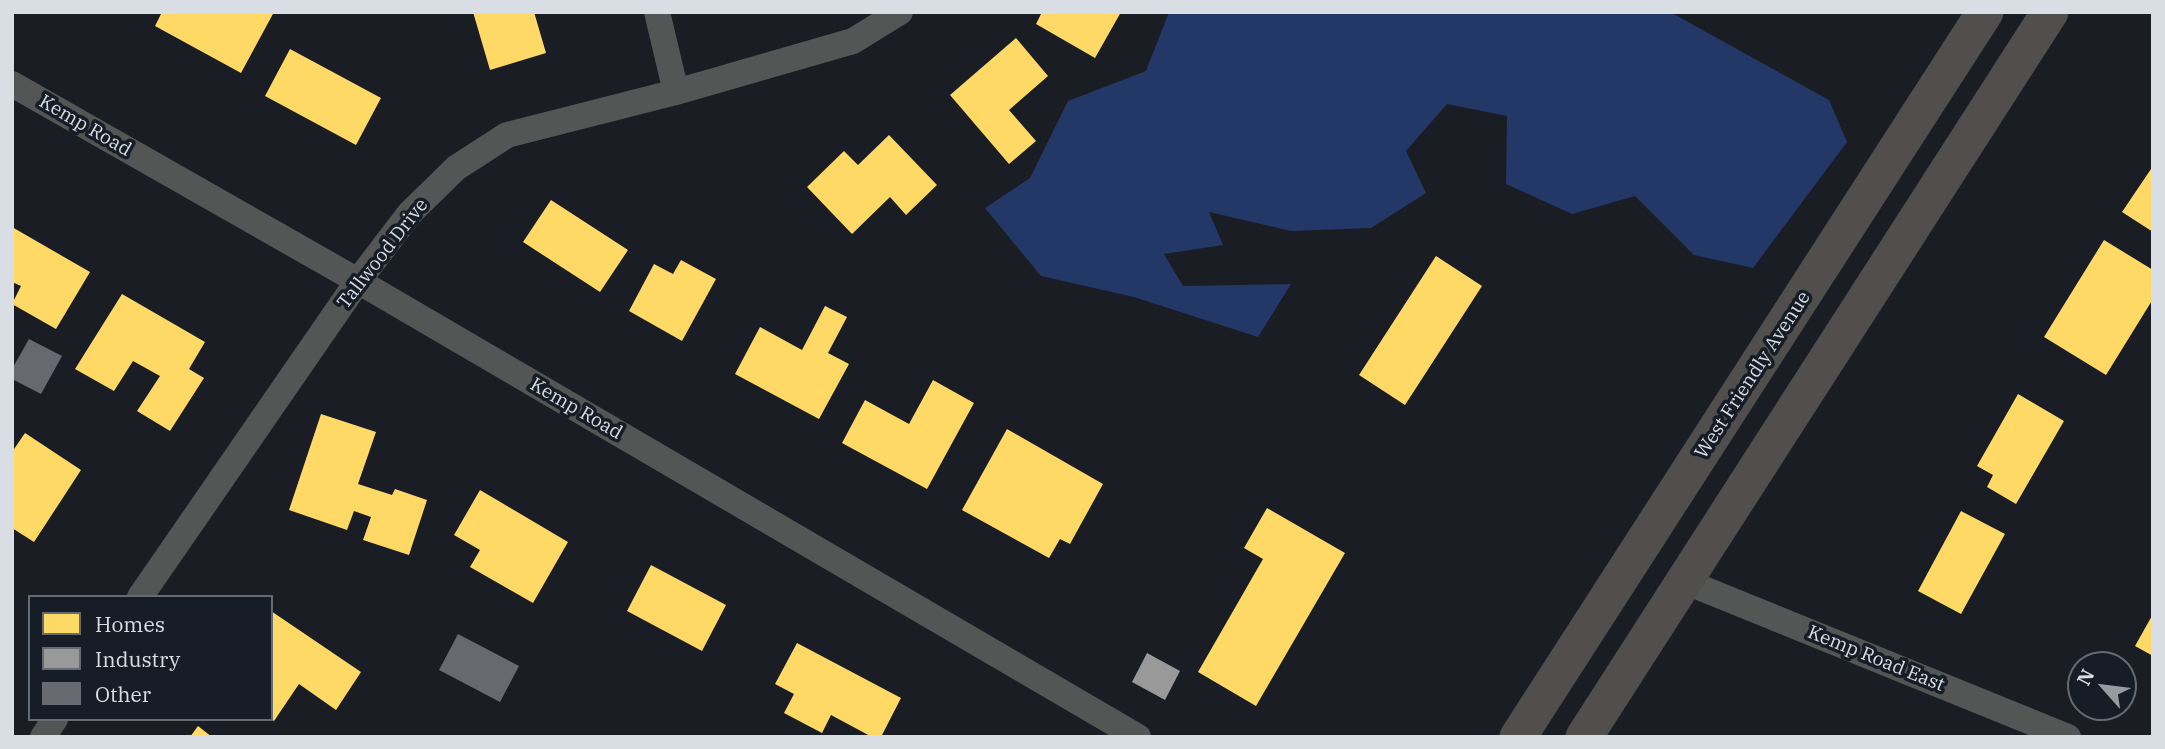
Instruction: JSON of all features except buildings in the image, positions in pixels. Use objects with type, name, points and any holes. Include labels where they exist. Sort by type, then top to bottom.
[{"type":"main road","name":"West Friendly Avenue","points":[[1518,737],[1985,12]]},
{"type":"main road","points":[[1584,737],[2050,12]]},
{"type":"street","points":[[657,12],[676,92]]},
{"type":"street","name":"Tallwood Drive","points":[[141,595],[358,281],[410,213],[447,177],[507,135],[676,92],[853,41],[900,12]]},
{"type":"street","name":"Kemp Road","points":[[12,84],[358,281],[1138,737]]},
{"type":"street","name":"Kemp Road East","points":[[1684,581],[2068,737]]},
{"type":"street","points":[[43,737],[54,721]]},
{"type":"shaded area","points":[[1169,12],[1670,12],[1829,100],[1847,142],[1753,268],[1694,255],[1635,196],[1572,214],[1506,184],[1507,116],[1447,104],[1406,151],[1426,193],[1371,228],[1291,231],[1209,212],[1223,245],[1164,254],[1183,286],[1291,284],[1258,337],[1134,297],[1041,276],[985,208],[1030,178],[1068,101],[1146,71]]}]
